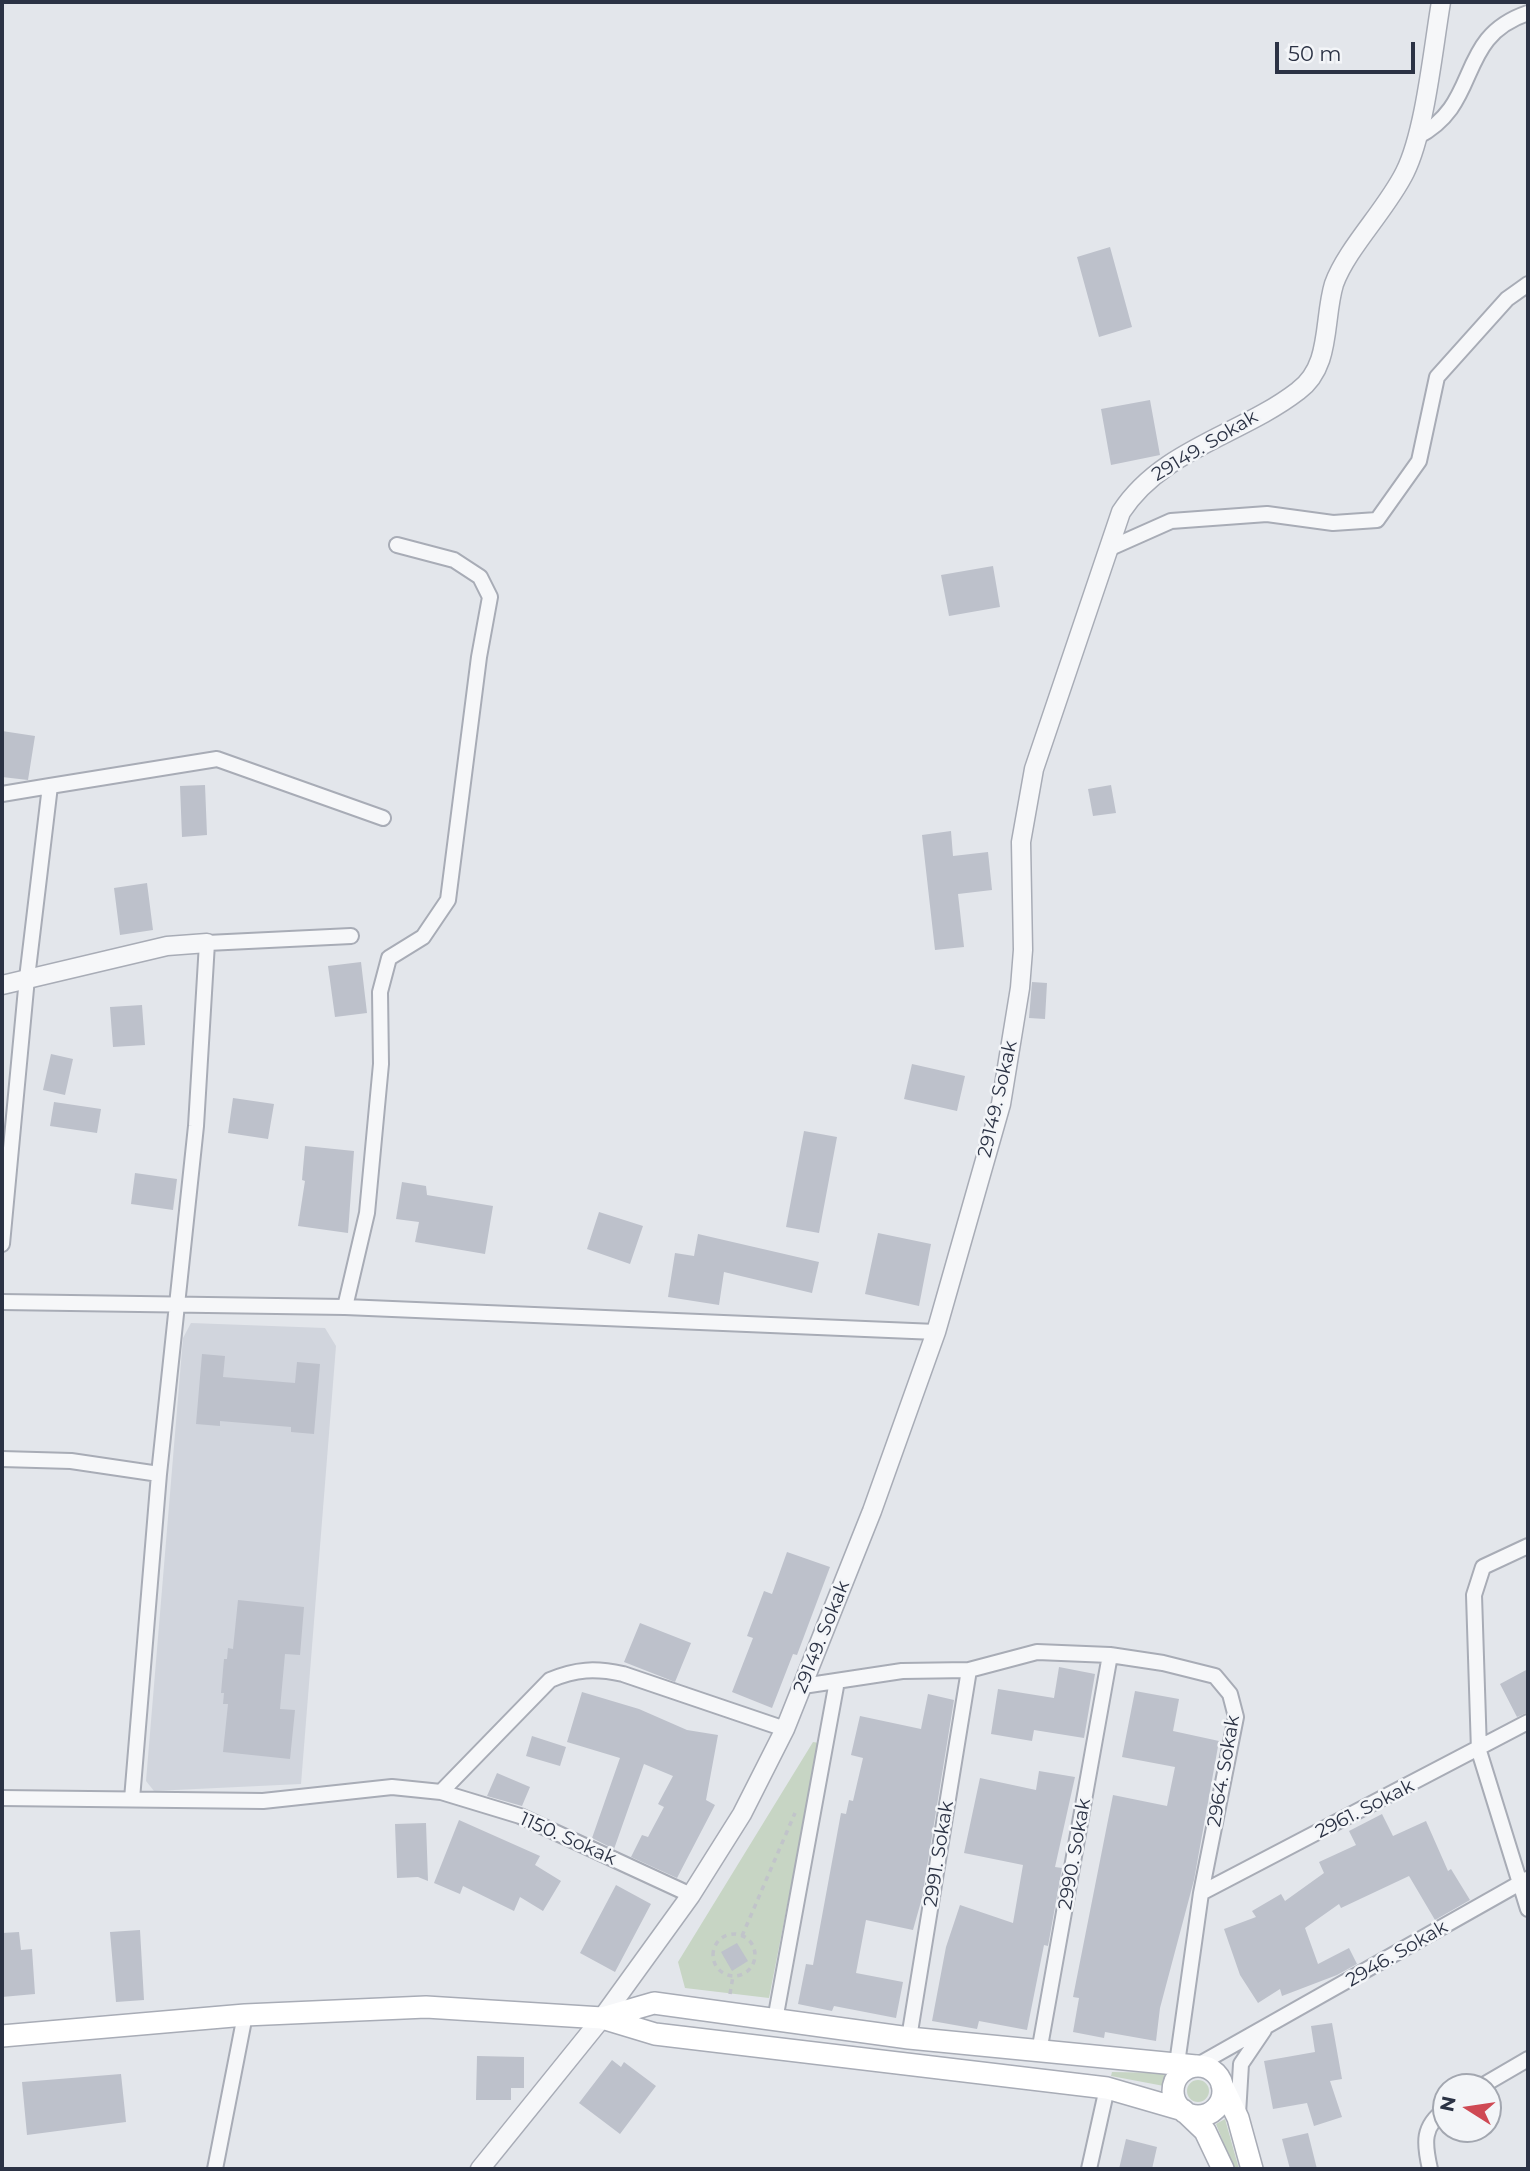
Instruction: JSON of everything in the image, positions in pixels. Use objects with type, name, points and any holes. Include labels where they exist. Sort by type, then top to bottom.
[{"type":"main road","points":[[602,2018],[654,2003],[775,2021],[1183,2072],[1213,2071],[1238,2118],[1252,2169]]},
{"type":"main road","points":[[2,2036],[245,2015],[426,2007],[602,2018],[655,2034],[1107,2088],[1195,2116],[1211,2112],[1221,2102],[1222,2084]]},
{"type":"main road","points":[[1183,2072],[1175,2099],[1182,2110],[1205,2131],[1223,2169]]},
{"type":"street","name":"29149. Sokak","points":[[480,2169],[602,2018],[691,1895],[742,1814],[785,1729],[872,1511],[936,1332],[1007,1074],[1023,950],[1021,842],[1034,769],[1121,512],[1161,468],[1297,392],[1316,373],[1335,283],[1406,171],[1417,137],[1441,2]]},
{"type":"street","points":[[1417,137],[1438,126],[1456,104],[1487,36],[1513,18],[1528,13]]},
{"type":"street","points":[[1108,549],[1171,521],[1267,514],[1333,523],[1377,520],[1419,461],[1437,377],[1507,299],[1528,284]]},
{"type":"street","points":[[345,1307],[367,1213],[381,1064],[380,992],[389,958],[423,937],[448,900],[479,657],[490,597],[480,578],[454,560],[397,545]]},
{"type":"street","points":[[2,794],[217,759],[383,818]]},
{"type":"street","points":[[2,1244],[27,978],[50,786]]},
{"type":"street","points":[[2,985],[167,946],[351,936]]},
{"type":"street","points":[[132,1799],[159,1474],[179,1307],[195,1126],[207,943]]},
{"type":"street","points":[[2,1302],[179,1307],[345,1307],[936,1332]]},
{"type":"street","points":[[2,1459],[71,1461],[159,1474]]},
{"type":"street","points":[[1528,1546],[1483,1567],[1474,1595],[1479,1751],[1524,1881],[1528,1909]]},
{"type":"street","name":"2964. Sokak","points":[[803,1686],[902,1671],[969,1670],[1038,1652],[1110,1656],[1163,1663],[1215,1676],[1224,1684],[1234,1705],[1236,1717],[1201,1893],[1183,2072]]},
{"type":"street","name":"2990. Sokak","points":[[1039,2052],[1110,1656]]},
{"type":"street","points":[[441,1792],[550,1680],[572,1671],[597,1668],[623,1674],[785,1729]]},
{"type":"street","name":"2991. Sokak","points":[[909,2038],[969,1670]]},
{"type":"street","points":[[775,2021],[837,1681]]},
{"type":"street","name":"2961. Sokak","points":[[1201,1893],[1479,1751],[1528,1722]]},
{"type":"street","name":"1150. Sokak","points":[[2,1798],[263,1801],[392,1787],[441,1792],[520,1816],[691,1895]]},
{"type":"street","name":"2946. Sokak","points":[[1183,2072],[1238,2040],[1265,2029],[1524,1881]]},
{"type":"street","points":[[215,2169],[245,2015]]},
{"type":"street","points":[[1222,2084],[1241,2064],[1265,2029]]},
{"type":"street","points":[[1502,2074],[1528,2059]]},
{"type":"street","points":[[1238,2118],[1241,2064]]},
{"type":"street","points":[[1089,2169],[1107,2088]]},
{"type":"street","points":[[1430,2169],[1424,2140],[1427,2129],[1432,2124]]},
{"type":"path","points":[[742,1936],[797,1808]]},
{"type":"path","points":[[725,1936],[742,1936],[753,1948],[754,1961],[746,1972],[726,1975],[716,1966],[715,1945],[725,1936]]},
{"type":"shaded area","points":[[191,1323],[325,1328],[336,1346],[301,1784],[154,1791],[146,1781],[183,1338]]},
{"type":"green space","points":[[813,1742],[819,1743],[769,1998],[685,1988],[678,1962]]},
{"type":"green space","points":[[1112,2072],[1166,2073],[1164,2086],[1111,2076]]},
{"type":"green space","points":[[1198,2080],[1206,2083],[1209,2091],[1206,2099],[1198,2102],[1190,2099],[1187,2091],[1190,2083]]},
{"type":"green space","points":[[1225,2119],[1239,2169],[1234,2169],[1216,2124]]},
{"type":"building","points":[[1110,247],[1132,327],[1099,337],[1077,257]]},
{"type":"building","points":[[1150,400],[1160,455],[1111,465],[1101,409]]},
{"type":"building","points":[[993,566],[1000,607],[949,616],[941,575]]},
{"type":"building","points":[[2,731],[35,736],[28,780],[2,777]]},
{"type":"building","points":[[205,785],[207,835],[182,837],[180,786]]},
{"type":"building","points":[[1111,785],[1116,813],[1093,816],[1088,789]]},
{"type":"building","points":[[951,831],[953,856],[988,852],[992,890],[958,894],[964,947],[935,950],[922,835]]},
{"type":"building","points":[[147,883],[153,930],[120,935],[114,888]]},
{"type":"building","points":[[361,962],[367,1013],[335,1017],[328,966]]},
{"type":"building","points":[[1032,982],[1047,983],[1045,1019],[1029,1018]]},
{"type":"building","points":[[142,1005],[145,1045],[113,1047],[110,1007]]},
{"type":"building","points":[[51,1054],[73,1059],[65,1095],[43,1090]]},
{"type":"building","points":[[912,1064],[965,1076],[957,1111],[904,1099]]},
{"type":"building","points":[[233,1098],[274,1104],[268,1139],[228,1133]]},
{"type":"building","points":[[54,1102],[101,1109],[97,1133],[50,1126]]},
{"type":"building","points":[[804,1131],[837,1137],[819,1233],[786,1227]]},
{"type":"building","points":[[305,1146],[354,1151],[348,1233],[298,1226],[305,1181],[302,1180]]},
{"type":"building","points":[[135,1173],[177,1179],[173,1210],[131,1204]]},
{"type":"building","points":[[402,1182],[426,1186],[427,1195],[493,1206],[485,1254],[415,1242],[419,1222],[396,1219]]},
{"type":"building","points":[[599,1212],[643,1226],[630,1264],[587,1249]]},
{"type":"building","points":[[878,1233],[931,1244],[919,1306],[865,1294]]},
{"type":"building","points":[[698,1234],[819,1262],[812,1293],[724,1272],[719,1305],[668,1297],[675,1253],[694,1256]]},
{"type":"building","points":[[202,1354],[225,1356],[223,1377],[295,1383],[297,1362],[320,1364],[314,1434],[291,1432],[291,1427],[220,1421],[220,1426],[196,1424]]},
{"type":"building","points":[[787,1552],[830,1567],[797,1655],[793,1654],[772,1708],[732,1692],[753,1638],[747,1636],[764,1591],[772,1594]]},
{"type":"building","points":[[238,1600],[304,1607],[300,1655],[285,1654],[280,1709],[295,1710],[290,1759],[223,1752],[228,1704],[223,1704],[224,1693],[221,1693],[224,1659],[227,1659],[228,1648],[233,1649]]},
{"type":"building","points":[[640,1623],[691,1643],[675,1682],[624,1662]]},
{"type":"building","points":[[1059,1667],[1095,1674],[1084,1738],[1034,1730],[1032,1741],[991,1734],[998,1689],[1054,1698]]},
{"type":"building","points":[[1528,1669],[1528,1712],[1517,1717],[1500,1684]]},
{"type":"building","points":[[1135,1691],[1179,1699],[1173,1731],[1219,1741],[1194,1880],[1160,2008],[1156,2041],[1105,2032],[1104,2038],[1073,2032],[1079,1998],[1073,1997],[1113,1795],[1167,1806],[1175,1767],[1122,1757]]},
{"type":"building","points":[[582,1692],[639,1709],[687,1730],[718,1735],[706,1800],[715,1805],[677,1878],[631,1857],[642,1835],[648,1837],[664,1807],[658,1804],[673,1776],[644,1764],[614,1849],[592,1838],[620,1758],[567,1742]]},
{"type":"building","points":[[928,1694],[954,1700],[922,1898],[913,1930],[866,1920],[856,1973],[903,1982],[896,2018],[834,2006],[832,2011],[798,2004],[806,1964],[813,1965],[841,1813],[846,1814],[849,1800],[853,1801],[863,1758],[851,1755],[860,1716],[921,1729]]},
{"type":"building","points":[[532,1736],[566,1747],[560,1766],[526,1756]]},
{"type":"building","points":[[1039,1771],[1075,1777],[1055,1867],[1062,1868],[1048,1946],[1044,1945],[1027,2030],[979,2021],[977,2029],[932,2021],[946,1947],[960,1905],[1013,1923],[1023,1865],[964,1853],[980,1778],[1036,1790]]},
{"type":"building","points":[[497,1773],[530,1787],[522,1806],[487,1796]]},
{"type":"building","points":[[1382,1814],[1393,1836],[1426,1821],[1448,1871],[1451,1869],[1470,1900],[1435,1920],[1409,1876],[1341,1908],[1339,1904],[1305,1928],[1318,1964],[1349,1948],[1357,1964],[1337,1975],[1282,1996],[1280,1989],[1258,2003],[1240,1975],[1224,1929],[1256,1917],[1252,1911],[1281,1894],[1285,1901],[1324,1873],[1319,1862],[1356,1845],[1349,1831]]},
{"type":"building","points":[[459,1820],[540,1856],[535,1865],[561,1881],[543,1911],[520,1897],[514,1911],[463,1886],[460,1894],[434,1883]]},
{"type":"building","points":[[426,1823],[428,1881],[418,1877],[397,1878],[395,1824]]},
{"type":"building","points":[[616,1885],[651,1904],[615,1972],[580,1953]]},
{"type":"building","points":[[140,1930],[144,2000],[116,2002],[110,1932]]},
{"type":"building","points":[[19,1932],[21,1950],[32,1949],[35,1994],[2,1997],[2,1933]]},
{"type":"building","points":[[737,1943],[748,1961],[732,1971],[721,1952]]},
{"type":"building","points":[[1332,2023],[1342,2079],[1330,2081],[1342,2117],[1314,2126],[1307,2103],[1273,2109],[1264,2061],[1315,2052],[1311,2026]]},
{"type":"building","points":[[477,2056],[524,2057],[524,2088],[511,2088],[511,2100],[476,2100]]},
{"type":"building","points":[[612,2060],[621,2067],[624,2062],[656,2086],[620,2134],[579,2103]]},
{"type":"building","points":[[121,2074],[126,2122],[27,2135],[22,2082]]},
{"type":"building","points":[[1308,2133],[1317,2169],[1290,2169],[1282,2139]]},
{"type":"building","points":[[1126,2139],[1157,2147],[1152,2169],[1119,2169]]}]
